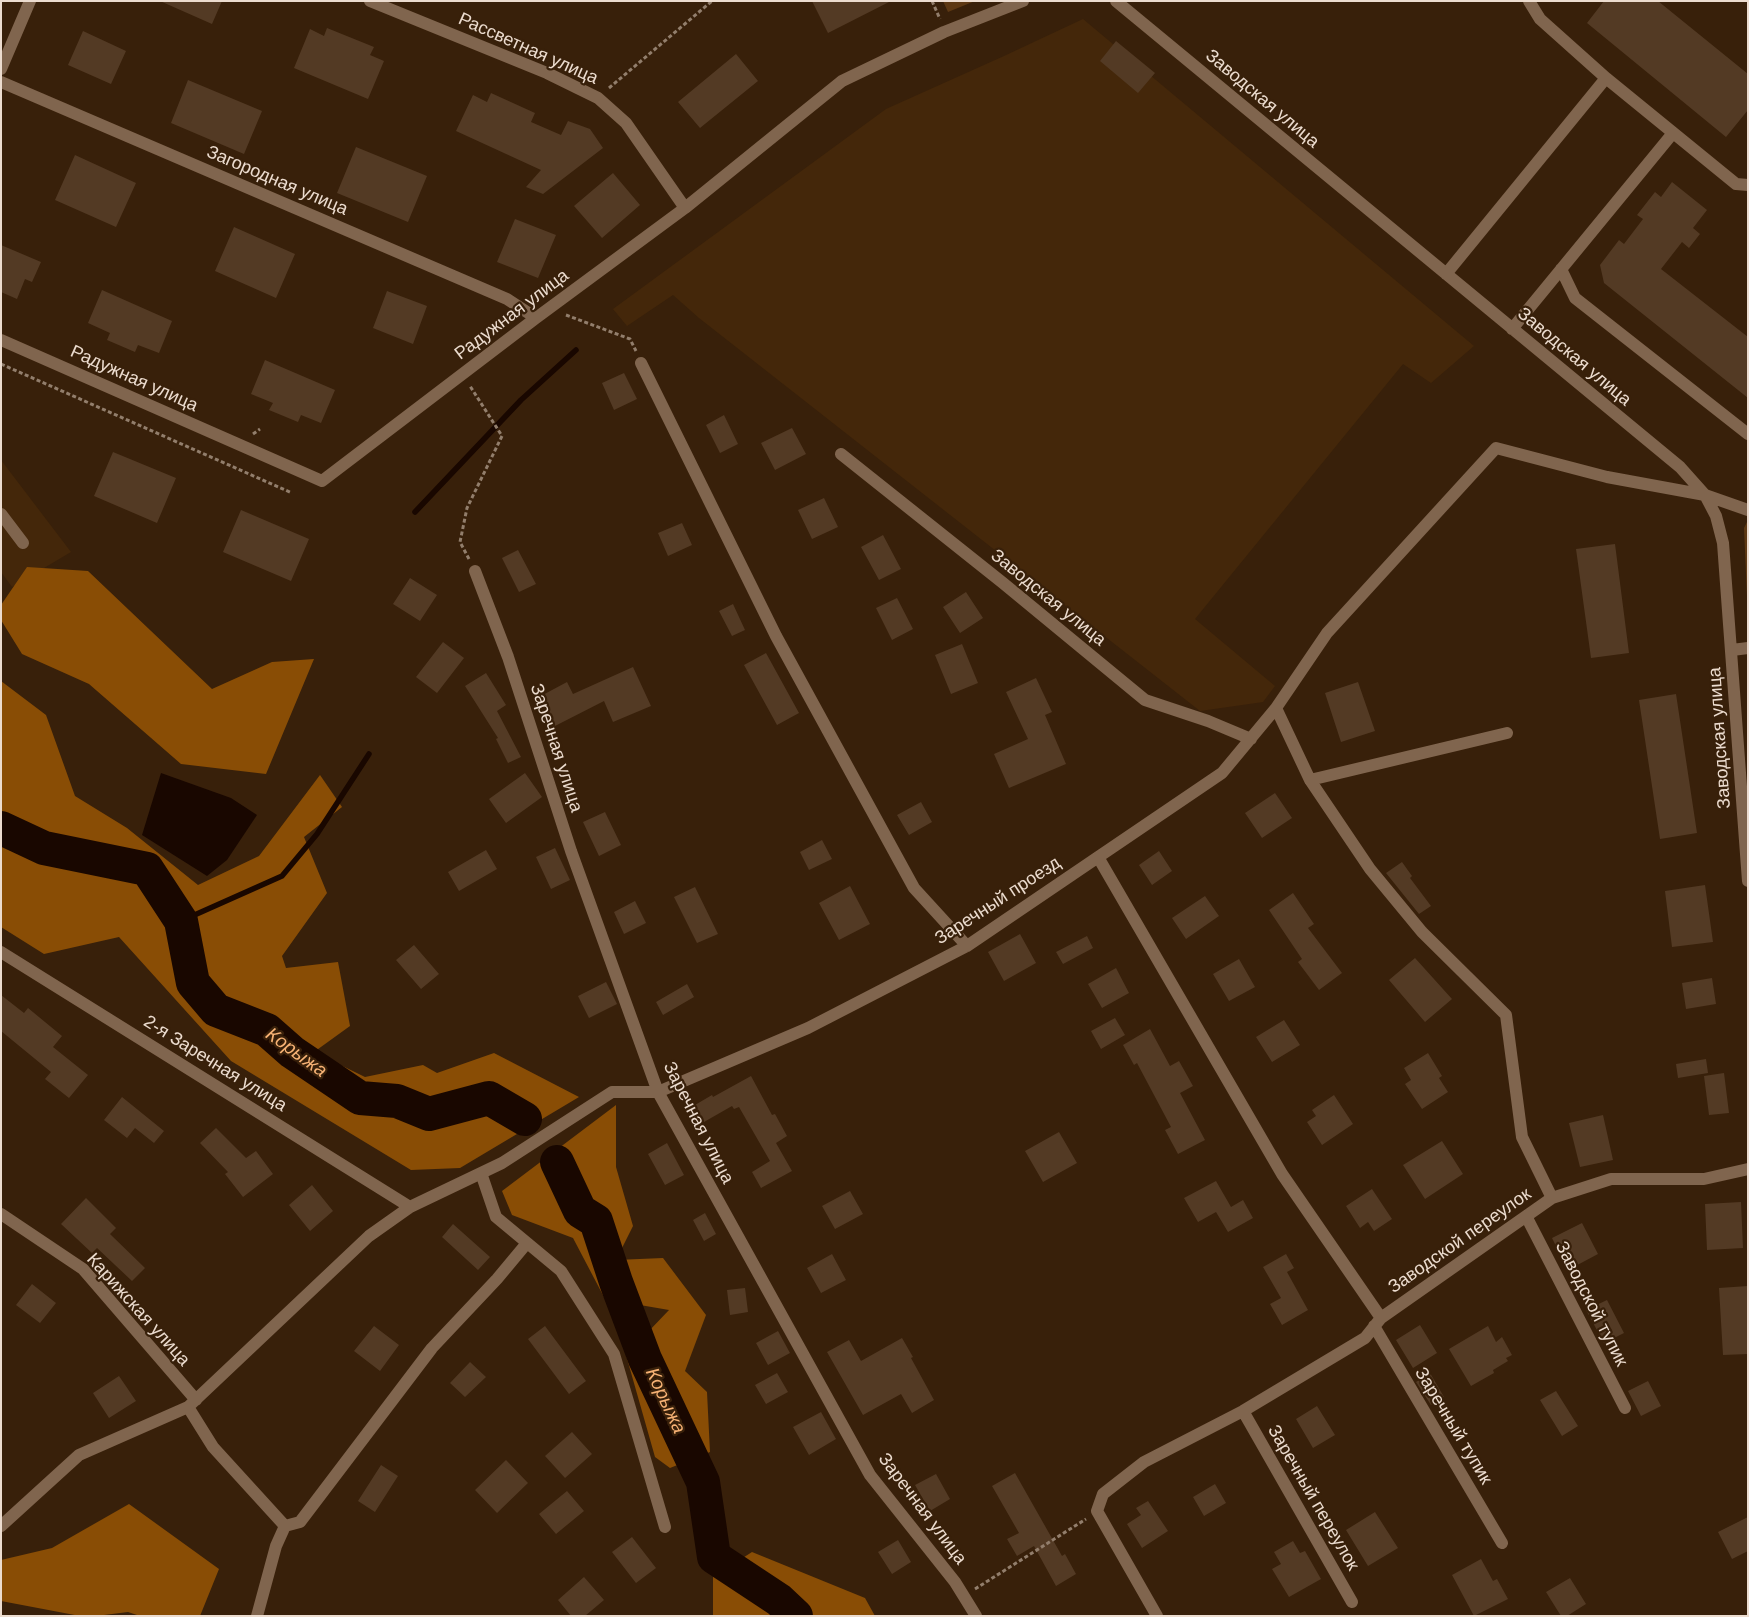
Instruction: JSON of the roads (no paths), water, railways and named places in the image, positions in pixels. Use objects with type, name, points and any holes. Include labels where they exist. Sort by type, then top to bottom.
[{"type":"street","points":[[1,69],[30,1]]},
{"type":"street","name":"Рассветная улица","points":[[370,1],[547,74],[598,98],[626,123],[685,208]]},
{"type":"street","name":"Радужная улица","points":[[1,340],[322,481],[536,318],[685,208],[842,81],[944,32],[1023,1]]},
{"type":"street","name":"Заводская улица","points":[[1116,1],[1680,468],[1705,495],[1716,516],[1723,543],[1748,882]]},
{"type":"street","points":[[1529,1],[1540,20],[1606,78],[1736,184],[1748,185]]},
{"type":"street","points":[[1446,274],[1606,78]]},
{"type":"street","name":"Загородная улица","points":[[1,82],[498,295],[536,318]]},
{"type":"street","points":[[1512,329],[1673,133]]},
{"type":"street","points":[[1561,269],[1575,298],[1748,434]]},
{"type":"street","points":[[641,363],[776,636],[914,888],[966,946]]},
{"type":"street","name":"Заречный проезд","points":[[658,1092],[808,1028],[966,946],[1222,773],[1276,708],[1328,633],[1496,448],[1607,477],[1705,495]]},
{"type":"street","name":"Заводская улица","points":[[841,454],[1145,700],[1250,739]]},
{"type":"street","points":[[1705,495],[1748,510]]},
{"type":"street","points":[[1,514],[23,543]]},
{"type":"street","name":"Заречная улица","points":[[475,571],[508,656],[571,851],[658,1092],[870,1475],[955,1582],[976,1616]]},
{"type":"street","points":[[1732,650],[1748,648]]},
{"type":"street","name":"Заводской переулок","points":[[1276,708],[1310,780],[1370,869],[1422,932],[1506,1015],[1522,1138],[1552,1198],[1378,1322]]},
{"type":"street","points":[[1310,780],[1507,734]]},
{"type":"street","name":"Заречный тупик","points":[[1098,857],[1282,1174],[1378,1322],[1502,1543]]},
{"type":"street","name":"2-я Заречная улица","points":[[1,952],[410,1207]]},
{"type":"street","points":[[1,1526],[79,1456],[192,1403],[369,1236],[410,1207],[502,1163],[612,1092],[658,1092]]},
{"type":"street","points":[[1552,1198],[1610,1179],[1704,1179],[1748,1169]]},
{"type":"street","points":[[481,1173],[496,1217],[561,1272],[614,1354],[665,1527]]},
{"type":"street","name":"Карижская улица","points":[[1,1214],[83,1269],[192,1403],[213,1447],[285,1526]]},
{"type":"street","name":"Заводской тупик","points":[[1526,1216],[1625,1408]]},
{"type":"street","points":[[257,1616],[276,1546],[285,1526],[300,1522],[432,1348],[527,1244]]},
{"type":"street","points":[[1157,1616],[1097,1511],[1103,1494],[1144,1462],[1243,1411],[1365,1338],[1378,1322]]},
{"type":"street","name":"Заречный переулок","points":[[1243,1411],[1352,1602]]},
{"type":"waterway","points":[[415,512],[521,400],[576,350]]},
{"type":"waterway","points":[[181,921],[282,876],[317,834],[369,754]]},
{"type":"waterway","name":"Корыжа","points":[[1,828],[44,848],[147,869],[181,921],[193,983],[216,1010],[267,1030],[292,1052],[360,1098],[397,1101],[429,1114],[489,1098],[525,1119]]},
{"type":"waterway","name":"Корыжа","points":[[557,1162],[580,1211],[596,1221],[616,1282],[645,1359],[703,1482],[714,1557],[779,1600],[796,1616]]}]
